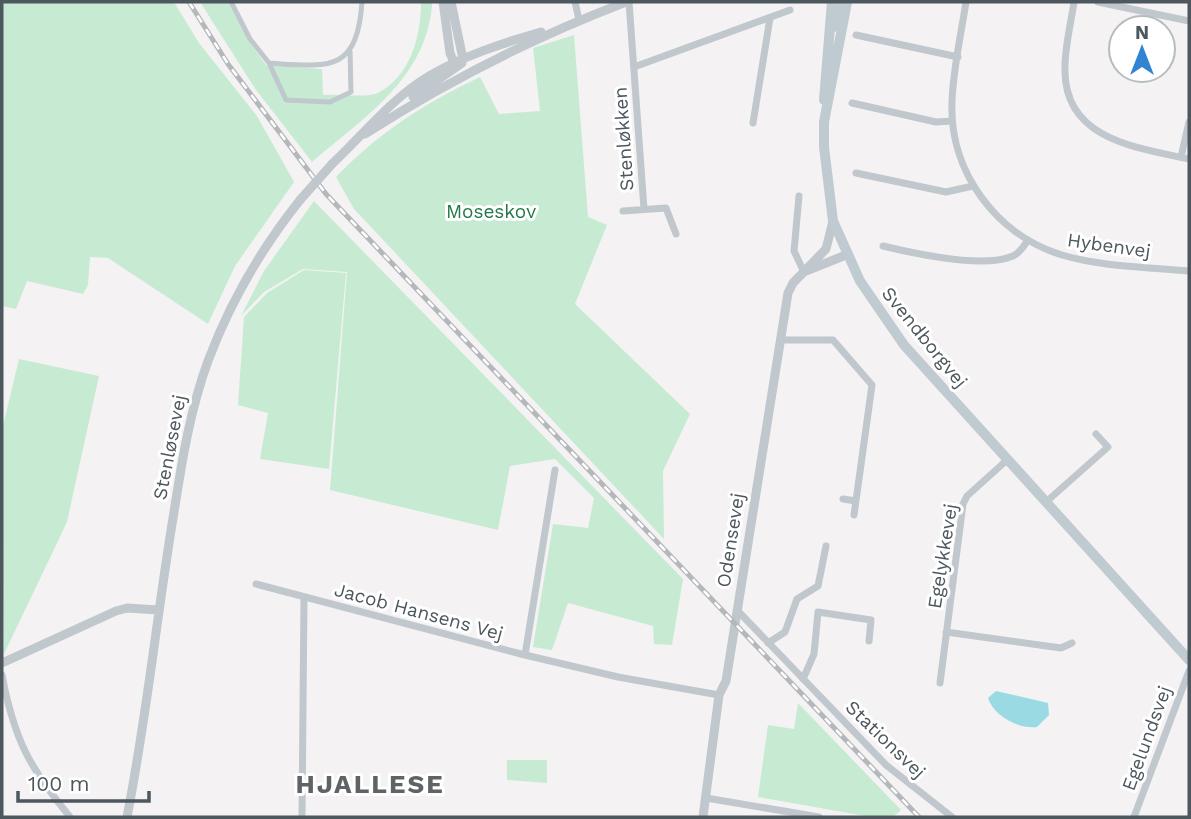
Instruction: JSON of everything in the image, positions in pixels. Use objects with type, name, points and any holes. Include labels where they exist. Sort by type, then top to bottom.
[{"type":"main road","points":[[824,122],[824,71],[832,2]]},
{"type":"main road","points":[[838,55],[840,2]]},
{"type":"main road","name":"Svendborgvej","points":[[847,2],[824,122],[826,173],[833,220],[846,256],[888,326],[1007,460],[1188,655]]},
{"type":"street","points":[[231,2],[250,39],[269,63],[286,100],[330,102],[351,92],[350,51]]},
{"type":"street","points":[[269,63],[321,67],[338,62],[350,51],[358,35],[362,2]]},
{"type":"street","points":[[443,2],[455,66]]},
{"type":"street","points":[[365,134],[463,59],[451,2]]},
{"type":"street","points":[[575,2],[579,20]]},
{"type":"street","name":"Stenløsevej","points":[[463,59],[628,2]]},
{"type":"street","name":"Stenløkken","points":[[628,2],[644,209]]},
{"type":"street","name":"Hybenvej","points":[[966,2],[952,121],[956,145],[973,186],[987,206],[1028,240],[1047,250],[1074,258],[1189,271]]},
{"type":"street","points":[[1074,2],[1065,70],[1066,86],[1079,114],[1095,131],[1116,142],[1185,158],[1189,122]]},
{"type":"street","points":[[1098,2],[1189,21]]},
{"type":"street","name":"Stenløkken","points":[[634,67],[790,10]]},
{"type":"street","points":[[753,123],[769,18]]},
{"type":"street","name":"Stenløsevej","points":[[127,817],[185,446],[204,374],[241,289],[268,243],[300,200],[332,164],[365,134],[467,71],[579,20]]},
{"type":"street","points":[[856,36],[958,57]]},
{"type":"street","points":[[455,66],[467,71]]},
{"type":"street","points":[[852,103],[936,122],[952,121]]},
{"type":"street","points":[[856,173],[946,192],[973,186]]},
{"type":"street","points":[[800,196],[794,251],[804,272],[846,256]]},
{"type":"street","name":"Stenløkken","points":[[623,211],[666,208],[676,234]]},
{"type":"street","name":"Odensevej","points":[[703,817],[719,695],[726,681],[788,293],[826,249],[833,220]]},
{"type":"street","points":[[883,246],[948,259],[1001,259],[1020,252],[1028,240]]},
{"type":"street","points":[[780,340],[834,340],[872,385],[854,515]]},
{"type":"street","points":[[1046,502],[1108,447],[1096,434]]},
{"type":"street","name":"Egelykkevej","points":[[940,683],[963,504],[968,496],[1007,460]]},
{"type":"street","name":"Jacob Hansens Vej","points":[[526,655],[555,470]]},
{"type":"street","points":[[843,499],[856,501]]},
{"type":"street","points":[[768,643],[785,632],[797,599],[818,586],[826,546]]},
{"type":"street","name":"Jacob Hansens Vej","points":[[256,584],[526,655],[618,677],[719,695]]},
{"type":"street","name":"Jacob Hansens Vej","points":[[302,817],[304,597]]},
{"type":"street","points":[[2,663],[116,611],[127,608],[158,610]]},
{"type":"street","name":"Stationsvej","points":[[737,610],[886,765],[952,817]]},
{"type":"street","points":[[803,679],[814,654],[818,612],[871,620],[869,641]]},
{"type":"street","name":"Egelykkevej","points":[[946,632],[1061,648],[1072,643]]},
{"type":"street","name":"Egelundsvej","points":[[1133,817],[1189,671]]},
{"type":"street","points":[[2,675],[12,721],[22,749],[39,779],[71,817]]},
{"type":"street","points":[[706,798],[818,817]]},
{"type":"green space","points":[[2,2],[174,2],[199,43],[257,116],[294,182],[235,266],[208,324],[108,258],[90,257],[88,285],[83,294],[27,281],[16,309],[2,306]]},
{"type":"green space","points":[[200,2],[228,2],[248,40],[266,65],[322,69],[323,95],[352,96],[378,93],[399,76],[416,41],[421,2],[432,2],[432,5],[427,31],[418,55],[405,76],[371,113],[312,162],[256,90]]},
{"type":"green space","name":"Moseskov","points":[[574,35],[588,217],[607,225],[575,304],[690,414],[663,471],[664,539],[354,209],[336,177],[368,146],[403,120],[480,77],[499,114],[540,111],[533,48]]},
{"type":"green space","points":[[314,201],[683,579],[672,645],[654,644],[653,626],[568,603],[552,650],[533,647],[553,524],[588,528],[594,498],[555,459],[510,466],[498,530],[330,490],[347,272],[303,269],[264,292],[241,316],[264,271]]},
{"type":"green space","points":[[304,270],[346,273],[329,469],[260,459],[268,413],[238,405],[244,317],[267,293]]},
{"type":"green space","points":[[19,359],[99,376],[67,522],[4,654],[2,430]]},
{"type":"green space","points":[[798,703],[901,810],[893,817],[871,817],[758,797],[768,725],[794,729]]},
{"type":"green space","points":[[507,760],[547,760],[547,783],[507,780]]},
{"type":"water","points":[[996,691],[1048,703],[1049,715],[1037,727],[1022,726],[1008,720],[1001,716],[988,698]]},
{"type":"railway","points":[[189,2],[228,64],[326,194],[919,817]]},
{"type":"district","name":"HJALLESE","points":[[370,784]]}]
